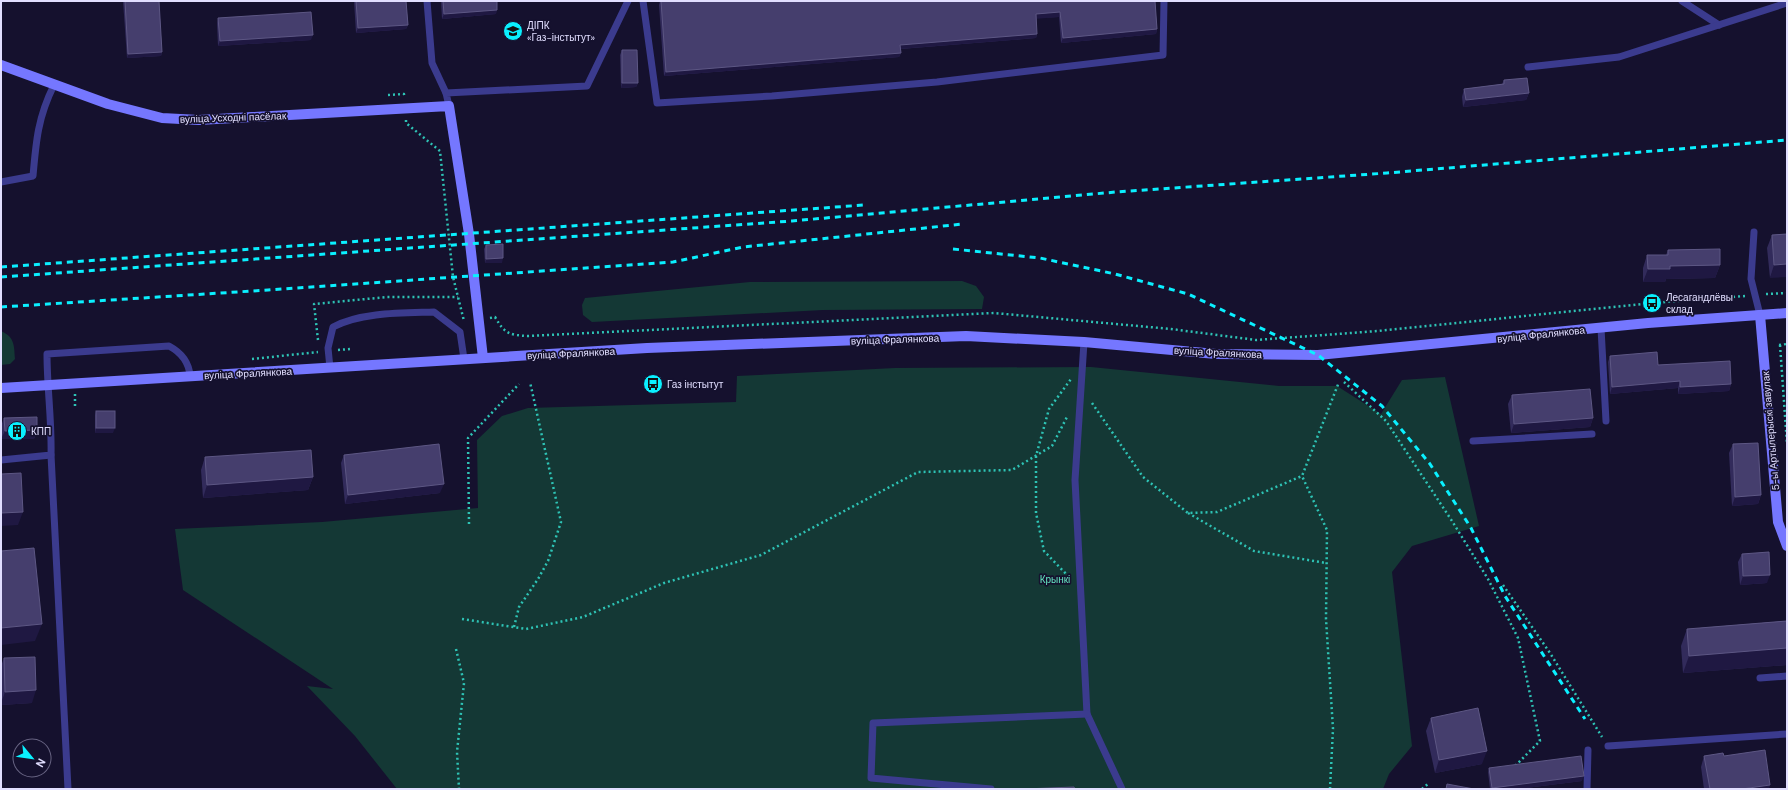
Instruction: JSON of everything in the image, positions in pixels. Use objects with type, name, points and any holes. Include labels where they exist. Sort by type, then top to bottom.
[{"type":"main road","name":"вуліца Усходні пасёлак","points":[[1,65],[108,104],[162,118],[199,120],[449,106]]},
{"type":"main road","points":[[449,106],[469,234],[483,358]]},
{"type":"main road","name":"вуліца Фралянкова","points":[[1,388],[647,348],[966,336],[1084,342],[1216,354],[1318,356],[1601,328],[1787,312]]},
{"type":"main road","name":"5-ы Артылерыскі завулак","points":[[1760,315],[1778,522],[1787,546]]},
{"type":"lane","points":[[427,1],[432,63],[446,93],[449,106]]},
{"type":"lane","points":[[446,93],[587,86],[628,1]]},
{"type":"lane","points":[[643,1],[656,103],[772,96],[937,82],[1163,55],[1164,1]]},
{"type":"lane","points":[[1682,1],[1719,25]]},
{"type":"lane","points":[[1528,67],[1619,57],[1787,3]]},
{"type":"lane","points":[[1,182],[33,176],[38,125],[44,106],[54,85]]},
{"type":"lane","points":[[1754,232],[1751,279],[1760,315]]},
{"type":"lane","points":[[330,368],[328,348],[333,327],[345,321],[391,314],[434,312],[460,332],[464,359]]},
{"type":"lane","points":[[1601,328],[1606,421]]},
{"type":"lane","points":[[1084,342],[1075,480],[1087,714],[1122,789]]},
{"type":"lane","points":[[68,789],[51,455],[52,435],[47,385],[47,354],[169,346],[178,351],[189,365],[190,376]]},
{"type":"lane","points":[[1473,441],[1592,434]]},
{"type":"lane","points":[[1,460],[51,455]]},
{"type":"lane","points":[[1760,678],[1787,676]]},
{"type":"lane","points":[[991,789],[872,778],[873,723],[1087,714]]},
{"type":"lane","points":[[1608,746],[1787,734]]},
{"type":"lane","points":[[1587,789],[1588,750]]},
{"type":"path","points":[[381,96],[404,94],[406,123],[440,151],[453,277],[464,322],[495,318],[503,330],[514,335],[528,336],[994,313],[1171,329],[1256,340],[1378,331],[1652,303],[1787,293]]},
{"type":"path","points":[[1780,345],[1787,444]]},
{"type":"path","points":[[1080,589],[1044,550],[1036,513],[1036,456],[1049,410],[1082,363]]},
{"type":"path","points":[[514,627],[519,607],[548,561],[561,522],[530,382]]},
{"type":"path","points":[[1188,513],[1217,512],[1302,476],[1340,382]]},
{"type":"path","points":[[1344,382],[1386,421],[1452,521],[1488,579],[1518,638],[1540,740],[1512,769]]},
{"type":"path","points":[[469,524],[468,438],[519,384]]},
{"type":"path","points":[[1081,388],[1143,477],[1188,513],[1254,551],[1326,563]]},
{"type":"path","points":[[462,619],[526,629],[583,617],[664,583],[761,555],[918,472],[1012,470],[1052,446],[1068,414]]},
{"type":"path","points":[[1302,476],[1327,530],[1326,619],[1333,729],[1330,789]]},
{"type":"path","points":[[1503,585],[1550,653],[1608,746]]},
{"type":"path","points":[[456,649],[464,683],[458,752],[459,789]]},
{"type":"path","points":[[1422,789],[1429,783]]},
{"type":"green space","points":[[962,281],[976,286],[984,297],[982,309],[823,310],[592,322],[583,315],[582,305],[585,298],[750,282]]},
{"type":"green space","points":[[1,331],[6,333],[13,342],[15,359],[10,364],[1,365]]},
{"type":"green space","name":"Крынкі","points":[[1091,367],[1279,386],[1337,386],[1381,414],[1402,380],[1445,377],[1479,526],[1412,546],[1392,572],[1412,746],[1389,774],[1383,789],[397,789],[355,736],[307,686],[333,689],[183,590],[175,529],[322,522],[478,508],[477,440],[502,416],[528,408],[736,402],[737,376],[895,368]]},
{"type":"building","points":[[125,1],[159,1],[162,52],[128,54]]},
{"type":"building","points":[[356,1],[406,1],[408,25],[358,28]]},
{"type":"building","points":[[443,1],[497,1],[497,10],[444,14]]},
{"type":"building","points":[[661,1],[1155,1],[1157,29],[1063,38],[1060,12],[1036,14],[1037,34],[900,45],[901,53],[666,72]]},
{"type":"building","points":[[311,12],[313,35],[220,41],[218,18]]},
{"type":"building","points":[[622,50],[637,50],[638,83],[622,83]]},
{"type":"building","points":[[1527,78],[1529,93],[1466,100],[1464,89],[1504,84],[1504,80]]},
{"type":"building","points":[[1787,234],[1787,264],[1774,265],[1772,235]]},
{"type":"building","points":[[503,244],[503,258],[486,259],[486,245]]},
{"type":"building","points":[[1720,249],[1720,265],[1670,266],[1670,269],[1648,269],[1647,255],[1668,255],[1668,250]]},
{"type":"building","points":[[1657,352],[1658,365],[1730,361],[1731,384],[1680,387],[1680,381],[1612,387],[1610,356]]},
{"type":"building","points":[[1590,389],[1593,418],[1514,424],[1512,395]]},
{"type":"building","points":[[96,411],[115,411],[115,428],[96,428]]},
{"type":"building","points":[[37,417],[37,430],[5,431],[4,418]]},
{"type":"building","points":[[1758,443],[1761,495],[1735,497],[1733,444]]},
{"type":"building","points":[[439,444],[444,484],[348,495],[344,455]]},
{"type":"building","points":[[311,450],[313,477],[207,485],[205,457]]},
{"type":"building","points":[[21,473],[23,512],[1,513],[1,474]]},
{"type":"building","points":[[34,548],[42,624],[1,628],[1,551]]},
{"type":"building","points":[[1769,552],[1770,575],[1743,576],[1742,554]]},
{"type":"building","points":[[1787,621],[1787,648],[1689,656],[1687,629]]},
{"type":"building","points":[[35,657],[36,690],[5,692],[4,658]]},
{"type":"building","points":[[1478,708],[1487,751],[1439,760],[1431,718]]},
{"type":"building","points":[[1765,750],[1770,785],[1742,789],[1710,789],[1704,756],[1723,753],[1724,756]]},
{"type":"building","points":[[1581,756],[1584,776],[1492,788],[1489,768]]},
{"type":"building","points":[[1447,784],[1474,789],[1446,789]]},
{"type":"building","points":[[1074,787],[1075,789],[1024,789]]},
{"type":"railway","points":[[1,277],[792,221],[1116,192],[1387,173],[1787,140]]},
{"type":"railway","points":[[1,267],[864,205]]},
{"type":"railway","points":[[1,307],[673,262],[743,247],[963,224]]},
{"type":"railway","points":[[953,249],[1040,258],[1115,274],[1188,294],[1318,355],[1382,406],[1430,464],[1471,528],[1505,596],[1585,719]]},
{"type":"place","name":"ДІПК «Газ-інстытут»","points":[[513,31]]},
{"type":"place","name":"Лесагандлёвы склад","points":[[1652,303]]},
{"type":"place","name":"Газ інстытут","points":[[653,384]]},
{"type":"place","name":"КПП","points":[[17,431]]}]
